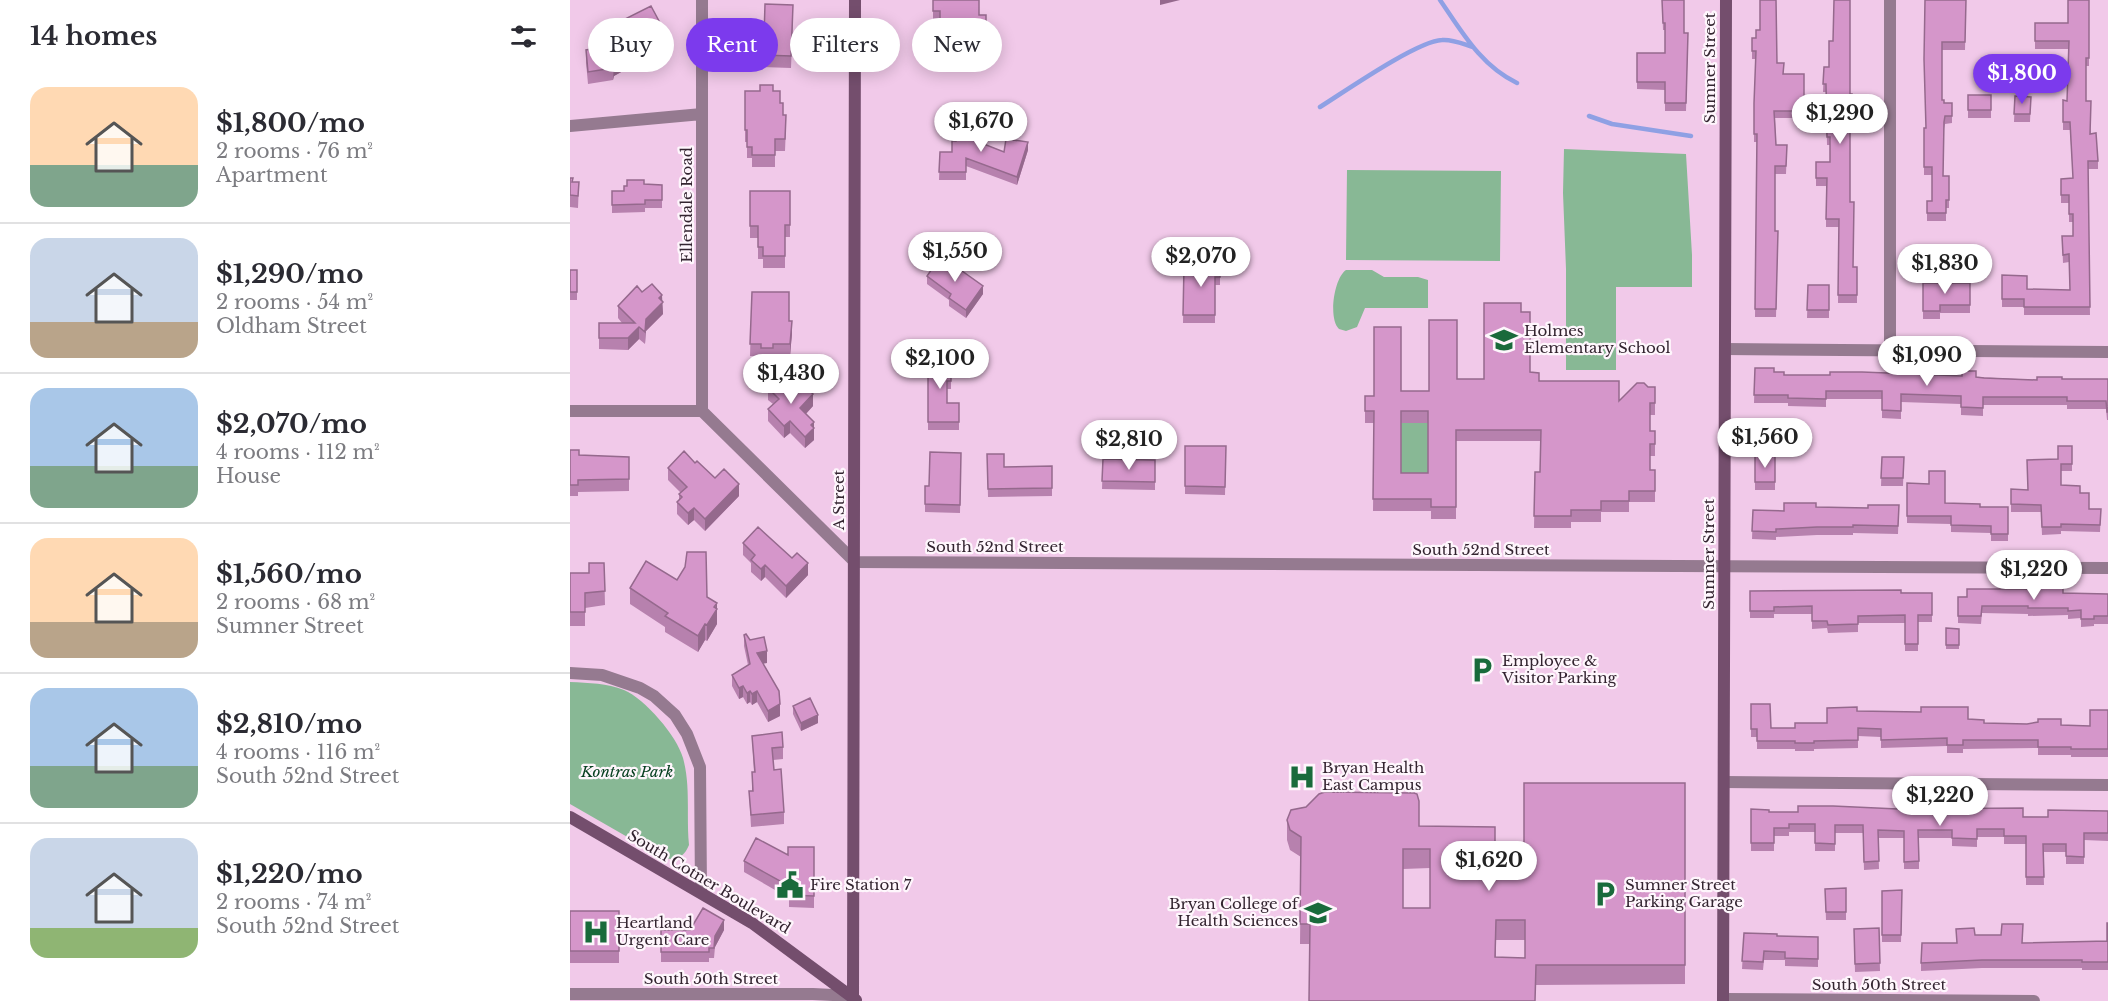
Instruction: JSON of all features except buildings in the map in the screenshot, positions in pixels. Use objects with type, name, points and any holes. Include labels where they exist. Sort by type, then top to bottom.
[{"type":"main road","name":"A Street","points":[[854,999],[855,0]]},
{"type":"main road","name":"Sumner Street","points":[[1723,1000],[1726,0]]},
{"type":"main road","name":"South Cotner Boulevard","points":[[570,817],[701,892],[776,939],[854,999]]},
{"type":"street","name":"Ellendale Road","points":[[702,0],[702,411]]},
{"type":"street","points":[[1890,0],[1890,350]]},
{"type":"street","points":[[570,126],[702,114]]},
{"type":"street","points":[[1725,349],[2108,352]]},
{"type":"street","points":[[570,411],[702,411],[855,562]]},
{"type":"street","name":"South 52nd Street","points":[[855,562],[2108,568]]},
{"type":"street","points":[[570,674],[602,675],[640,688],[654,696],[675,715],[687,734],[700,767],[701,892]]},
{"type":"street","points":[[1724,782],[2108,785]]},
{"type":"street","name":"South 50th Street","points":[[570,994],[813,994],[854,999]]},
{"type":"street","name":"South 50th Street","points":[[1723,1000],[2034,1001]]},
{"type":"green space","points":[[1564,149],[1686,154],[1692,287],[1616,287],[1616,370],[1566,370]]},
{"type":"green space","points":[[1347,170],[1501,171],[1500,261],[1346,260]]},
{"type":"green space","points":[[1346,270],[1372,270],[1384,277],[1418,277],[1428,280],[1428,308],[1365,308],[1357,327],[1346,331],[1339,329],[1334,317],[1334,299],[1338,281]]},
{"type":"green space","points":[[1401,423],[1428,423],[1428,485],[1401,485]]},
{"type":"green space","name":"Kontras Park","points":[[570,682],[591,683],[624,690],[641,701],[674,739],[683,758],[688,791],[689,845],[685,853],[679,857],[664,858],[570,804]]},
{"type":"waterway","points":[[1440,0],[1483,58],[1504,76],[1517,83]]},
{"type":"waterway","points":[[1320,107],[1399,58],[1431,43],[1450,40],[1473,47]]},
{"type":"waterway","points":[[1589,116],[1612,124],[1691,136]]},
{"type":"place","name":"Holmes Elementary School","points":[[1504,340]]},
{"type":"place","name":"Employee & Visitor Parking","points":[[1482,670]]},
{"type":"place","name":"Bryan Health East Campus","points":[[1302,777]]},
{"type":"place","name":"Fire Station 7","points":[[790,885]]},
{"type":"place","name":"Sumner Street Parking Garage","points":[[1605,894]]},
{"type":"place","name":"Bryan College of Health Sciences","points":[[1318,913]]},
{"type":"place","name":"Heartland Urgent Care","points":[[596,932]]}]
